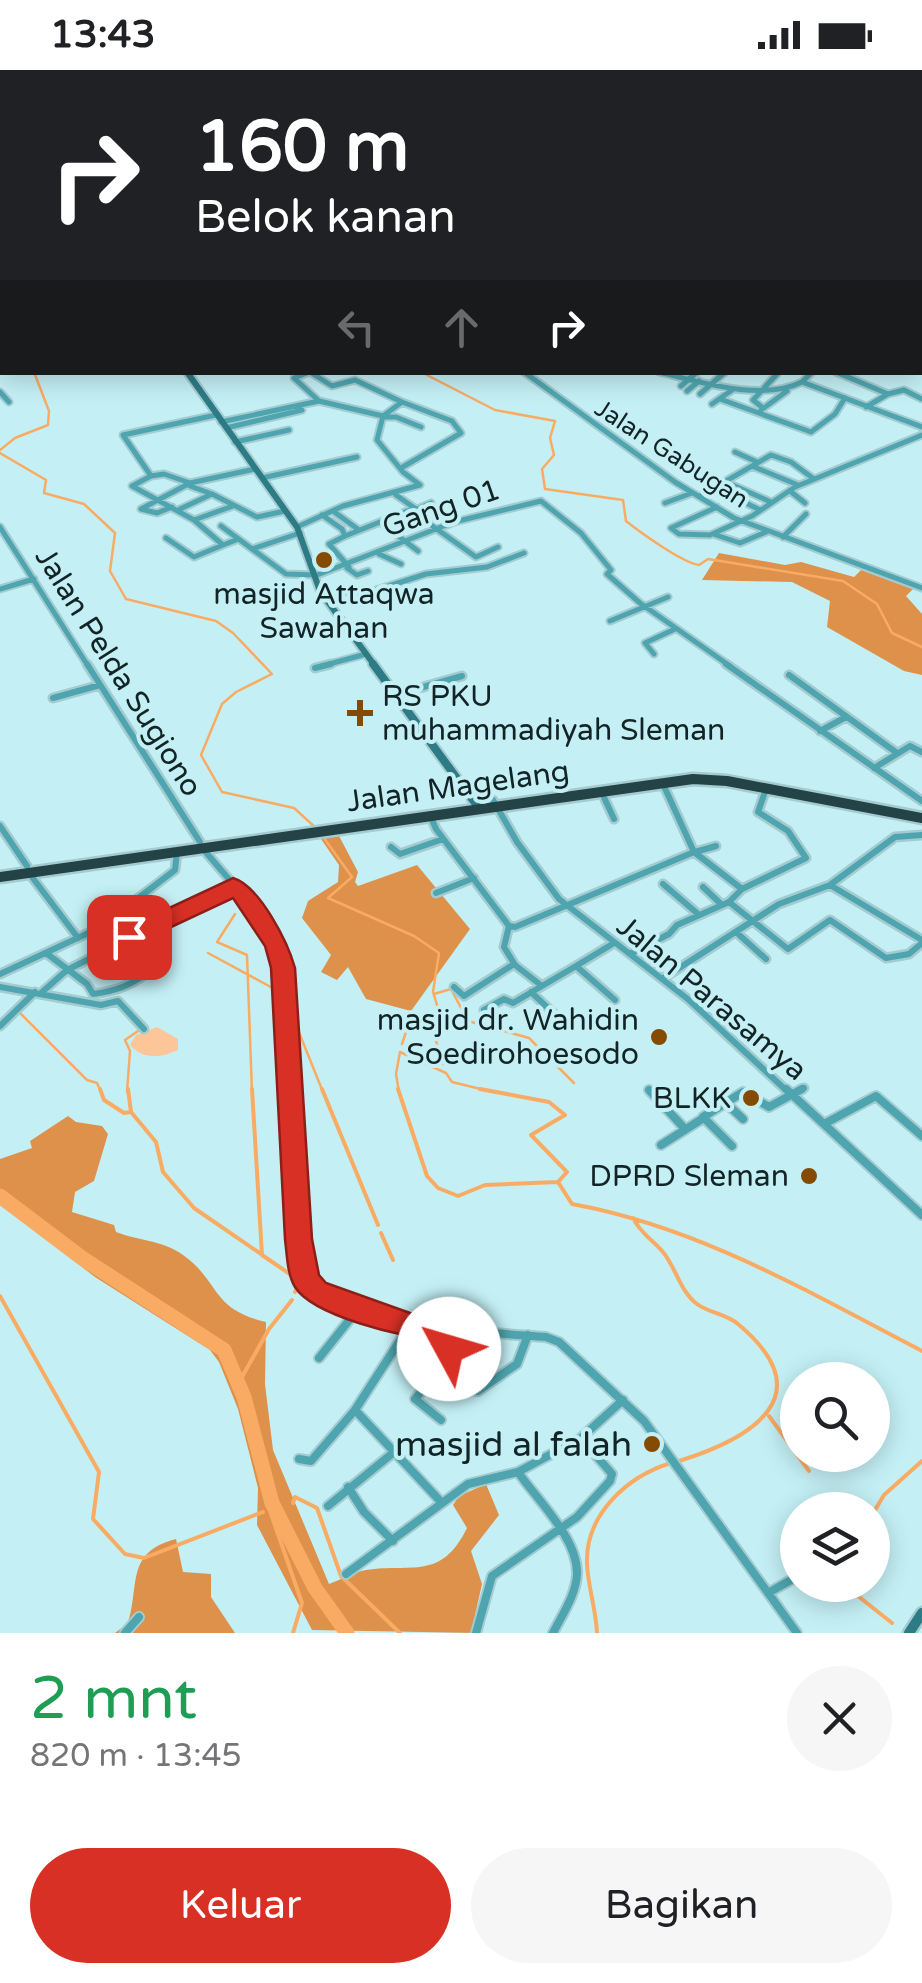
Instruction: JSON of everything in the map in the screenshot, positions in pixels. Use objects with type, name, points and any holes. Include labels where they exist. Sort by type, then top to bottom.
[{"type":"highway","name":"Jalan Magelang","points":[[495,803],[712,774],[922,816]]},
{"type":"highway","name":"Jalan Magelang","points":[[27,869],[178,852],[201,845],[477,805],[701,779],[922,816]]},
{"type":"highway","name":"Jalan Magelang","points":[[0,874],[430,815],[477,805]]},
{"type":"main road","points":[[189,375],[298,530],[320,591],[477,805]]},
{"type":"main road","points":[[909,1633],[922,1613]]},
{"type":"street","points":[[292,375],[319,401]]},
{"type":"street","points":[[315,375],[333,385],[355,376],[402,402],[452,421],[461,433],[401,468]]},
{"type":"street","name":"Jalan Gabugan","points":[[528,375],[697,494],[742,521],[922,588]]},
{"type":"street","points":[[681,386],[694,375],[699,381],[733,390]]},
{"type":"street","points":[[700,394],[723,375]]},
{"type":"street","points":[[763,408],[753,400],[776,375]]},
{"type":"street","points":[[755,413],[809,375]]},
{"type":"street","points":[[843,375],[888,394]]},
{"type":"street","points":[[687,391],[699,381]]},
{"type":"street","points":[[802,382],[921,426]]},
{"type":"street","points":[[712,404],[744,384],[761,392],[788,390]]},
{"type":"street","points":[[866,406],[904,390],[922,399]]},
{"type":"street","points":[[0,392],[9,402]]},
{"type":"street","points":[[720,399],[810,432],[836,414],[845,398]]},
{"type":"street","points":[[220,420],[319,401],[396,417],[421,427]]},
{"type":"street","points":[[252,549],[298,530],[332,510],[420,484],[379,445],[382,417],[402,402]]},
{"type":"street","points":[[151,476],[123,435],[302,410],[157,424]]},
{"type":"street","points":[[717,507],[671,528],[679,534],[713,534],[800,485],[921,426]]},
{"type":"street","points":[[235,442],[289,430]]},
{"type":"street","points":[[735,452],[800,485]]},
{"type":"street","points":[[665,502],[697,494],[777,456],[815,479]]},
{"type":"street","points":[[262,478],[357,457]]},
{"type":"street","points":[[212,494],[156,514],[141,509],[190,484],[255,468]]},
{"type":"street","points":[[223,545],[176,508],[157,502],[132,486],[164,474],[260,518],[286,511]]},
{"type":"street","points":[[726,482],[772,503]]},
{"type":"street","points":[[790,491],[805,503]]},
{"type":"street","points":[[395,494],[436,530],[484,562],[481,567]]},
{"type":"street","points":[[738,499],[761,510]]},
{"type":"street","name":"Gang 01","points":[[313,574],[348,567],[436,530],[541,501],[581,532],[611,570],[607,574],[646,607]]},
{"type":"street","points":[[368,571],[357,575],[329,544],[430,503]]},
{"type":"street","points":[[194,520],[234,505]]},
{"type":"street","points":[[332,510],[360,531]]},
{"type":"street","points":[[784,537],[806,514]]},
{"type":"street","points":[[322,515],[342,528],[345,536]]},
{"type":"street","points":[[381,524],[418,550]]},
{"type":"street","points":[[220,526],[286,574],[313,574]]},
{"type":"street","name":"Jalan Pelda Sugiono","points":[[0,527],[201,845],[271,936],[283,968],[302,1269],[310,1287],[358,1310],[410,1326],[528,1335],[560,1342],[644,1420],[797,1633]]},
{"type":"street","points":[[713,534],[738,546],[767,531]]},
{"type":"street","points":[[166,538],[194,556],[237,540]]},
{"type":"street","points":[[476,556],[498,547]]},
{"type":"street","points":[[378,553],[400,564]]},
{"type":"street","points":[[320,591],[364,594],[426,574],[481,567],[524,553]]},
{"type":"street","points":[[0,589],[34,579]]},
{"type":"street","points":[[610,621],[668,597]]},
{"type":"street","points":[[646,607],[922,801]]},
{"type":"street","points":[[654,654],[645,643],[676,628]]},
{"type":"street","points":[[315,668],[366,654]]},
{"type":"street","points":[[789,675],[897,753]]},
{"type":"street","points":[[395,695],[462,676]]},
{"type":"street","points":[[53,698],[100,685]]},
{"type":"street","points":[[820,731],[846,717]]},
{"type":"street","points":[[874,768],[910,746],[922,752]]},
{"type":"street","points":[[662,782],[694,852],[742,890]]},
{"type":"street","points":[[630,954],[807,856],[781,826],[758,812],[766,788]]},
{"type":"street","points":[[601,792],[614,819]]},
{"type":"street","name":"Jalan Parasamya","points":[[495,803],[517,842],[566,906],[662,978],[922,1214]]},
{"type":"street","points":[[430,815],[443,839],[510,926]]},
{"type":"street","points":[[0,826],[78,938]]},
{"type":"street","points":[[662,978],[779,904],[830,885],[899,835],[920,839]]},
{"type":"street","points":[[391,848],[400,854],[443,839]]},
{"type":"street","points":[[510,926],[524,925],[716,846]]},
{"type":"street","points":[[2,970],[78,938],[119,914],[175,870],[178,852]]},
{"type":"street","points":[[436,893],[474,878]]},
{"type":"street","points":[[663,884],[698,914]]},
{"type":"street","points":[[703,887],[788,950],[830,920],[879,955],[895,961],[906,958],[922,941],[830,885]]},
{"type":"street","points":[[0,1026],[68,970],[233,886]]},
{"type":"street","points":[[119,914],[144,929]]},
{"type":"street","points":[[510,926],[504,946],[514,964],[542,986]]},
{"type":"street","points":[[736,932],[766,959]]},
{"type":"street","points":[[45,952],[87,984],[92,994],[135,983],[153,967],[124,940]]},
{"type":"street","points":[[484,1010],[504,998],[514,1003],[614,943]]},
{"type":"street","points":[[454,987],[464,996],[514,964]]},
{"type":"street","points":[[576,966],[615,1000]]},
{"type":"street","points":[[0,987],[101,1004],[118,1002],[144,1029]]},
{"type":"street","points":[[531,992],[566,1025]]},
{"type":"street","points":[[661,1144],[746,1092],[770,1108],[804,1088]]},
{"type":"street","points":[[649,1090],[685,1129]]},
{"type":"street","points":[[824,1124],[876,1096],[922,1136]]},
{"type":"street","points":[[726,1103],[743,1119]]},
{"type":"street","points":[[702,1119],[732,1146]]},
{"type":"street","points":[[319,1358],[358,1310]]},
{"type":"street","points":[[299,1459],[311,1461],[355,1410],[410,1326]]},
{"type":"street","points":[[441,1420],[415,1399],[438,1372],[449,1349],[451,1329]]},
{"type":"street","points":[[438,1372],[468,1390],[484,1389],[518,1364],[528,1335]]},
{"type":"street","points":[[346,1574],[468,1484],[518,1472],[581,1438],[624,1400]]},
{"type":"street","points":[[355,1410],[442,1503]]},
{"type":"street","points":[[476,1633],[489,1580],[555,1529],[577,1518],[610,1482],[612,1474],[581,1438]]},
{"type":"street","points":[[328,1506],[394,1452]]},
{"type":"street","points":[[518,1472],[574,1552],[578,1572],[569,1604],[553,1632]]},
{"type":"street","points":[[348,1487],[364,1512],[393,1542]]},
{"type":"street","points":[[768,1593],[780,1586]]},
{"type":"street","points":[[125,1633],[139,1617]]},
{"type":"shaded area","points":[[719,553],[785,565],[801,562],[854,577],[861,570],[913,589],[906,596],[922,614],[922,675],[904,671],[827,627],[830,601],[792,582],[702,580]]},
{"type":"shaded area","points":[[338,834],[358,872],[358,886],[417,865],[470,929],[411,1011],[366,999],[348,967],[337,980],[321,972],[331,955],[302,918],[308,901],[338,882],[339,865],[321,839]]},
{"type":"shaded area","points":[[157,1027],[178,1039],[178,1050],[153,1056],[130,1045],[136,1035]]},
{"type":"shaded area","points":[[68,1116],[76,1122],[102,1126],[108,1134],[94,1181],[75,1192],[72,1212],[114,1225],[116,1232],[175,1250],[195,1265],[235,1310],[266,1322],[265,1384],[273,1450],[329,1584],[361,1571],[424,1566],[447,1556],[467,1528],[453,1505],[459,1496],[486,1484],[499,1515],[471,1551],[482,1584],[475,1615],[477,1633],[312,1630],[257,1525],[258,1488],[238,1409],[219,1362],[210,1350],[95,1277],[0,1204],[0,1159],[32,1148],[30,1141]]},
{"type":"shaded area","points":[[176,1539],[183,1572],[211,1574],[211,1597],[235,1633],[115,1633],[128,1623],[142,1562],[149,1552]]},
{"type":"waterway","points":[[0,450],[15,438],[48,425],[49,411],[35,375]]},
{"type":"waterway","points":[[427,375],[495,410],[555,421],[550,438],[554,455],[542,469],[545,489],[623,500],[626,521],[692,563],[699,565],[708,559],[843,581],[877,604],[892,633],[922,647]]},
{"type":"waterway","points":[[0,453],[46,480],[44,493],[84,504],[115,533],[110,571],[126,599],[216,621],[272,674],[236,692],[222,704],[201,755],[222,792],[294,808],[316,828]]},
{"type":"waterway","points":[[321,834],[352,877],[328,898],[414,936],[439,953],[433,992],[442,1021],[433,1031],[443,1064]]},
{"type":"waterway","points":[[235,914],[217,942],[247,955],[248,975]]},
{"type":"waterway","points":[[208,953],[248,975]]},
{"type":"waterway","points":[[248,975],[280,992]]},
{"type":"waterway","points":[[248,975],[252,1092]]},
{"type":"waterway","points":[[434,994],[451,989],[468,1021],[529,1038],[574,1083]]},
{"type":"waterway","points":[[129,1008],[147,1026]]},
{"type":"waterway","points":[[290,1010],[323,1092]]},
{"type":"waterway","points":[[402,1044],[413,1011]]},
{"type":"waterway","points":[[19,1012],[87,1080],[97,1083],[101,1092]]},
{"type":"waterway","points":[[127,1092],[130,1051],[125,1040],[138,1031]]},
{"type":"waterway","points":[[399,1092],[396,1074],[400,1052],[446,1073],[452,1082],[483,1090]]},
{"type":"waterway","points":[[100,1089],[104,1100],[124,1113],[131,1112]]},
{"type":"waterway","points":[[128,1089],[131,1112]]},
{"type":"waterway","points":[[252,1089],[262,1255],[300,1281],[295,1292]]},
{"type":"waterway","points":[[322,1089],[378,1225]]},
{"type":"waterway","points":[[483,1090],[549,1102],[565,1115],[531,1135],[567,1172],[558,1182]]},
{"type":"waterway","points":[[483,1090],[493,1092]]},
{"type":"waterway","points":[[399,1092],[427,1176],[438,1188],[458,1196],[485,1185],[558,1182]]},
{"type":"waterway","points":[[131,1112],[156,1142],[163,1172],[194,1208],[261,1254]]},
{"type":"waterway","points":[[558,1182],[572,1204],[633,1218]]},
{"type":"waterway","points":[[0,1196],[82,1258],[224,1350],[244,1397],[272,1503],[315,1588],[347,1633]]},
{"type":"waterway","points":[[633,1218],[752,1264],[922,1351]]},
{"type":"waterway","points":[[633,1218],[663,1252],[691,1299],[738,1324],[763,1349],[775,1372],[776,1392],[768,1410],[753,1426],[731,1440],[679,1461]]},
{"type":"waterway","points":[[381,1233],[393,1260]]},
{"type":"waterway","points":[[0,1296],[99,1472],[93,1519],[125,1554],[144,1558],[263,1512]]},
{"type":"waterway","points":[[238,1384],[269,1329],[292,1300]]},
{"type":"waterway","points":[[769,1416],[780,1431]]},
{"type":"waterway","points":[[887,1492],[922,1461]]},
{"type":"waterway","points":[[597,1633],[587,1564],[593,1529],[601,1513],[625,1487],[671,1463]]},
{"type":"waterway","points":[[293,1503],[295,1497],[317,1508],[341,1576],[400,1633]]},
{"type":"waterway","points":[[271,1514],[302,1603],[293,1633]]},
{"type":"waterway","points":[[865,1602],[892,1623]]},
{"type":"place","name":"masjid Attaqwa Sawahan","points":[[324,560]]},
{"type":"place","name":"RS PKU muhammadiyah Sleman","points":[[360,713]]},
{"type":"place","name":"masjid dr. Wahidin Soedirohoesodo","points":[[659,1037]]},
{"type":"place","name":"BLKK","points":[[751,1098]]},
{"type":"place","name":"DPRD Sleman","points":[[809,1176]]},
{"type":"place","name":"masjid al falah","points":[[652,1444]]},
{"type":"route","points":[[129,937],[233,886],[242,893],[277,946],[283,968],[298,1239],[306,1280],[316,1291],[362,1311],[410,1326],[451,1329],[449,1349]]}]
